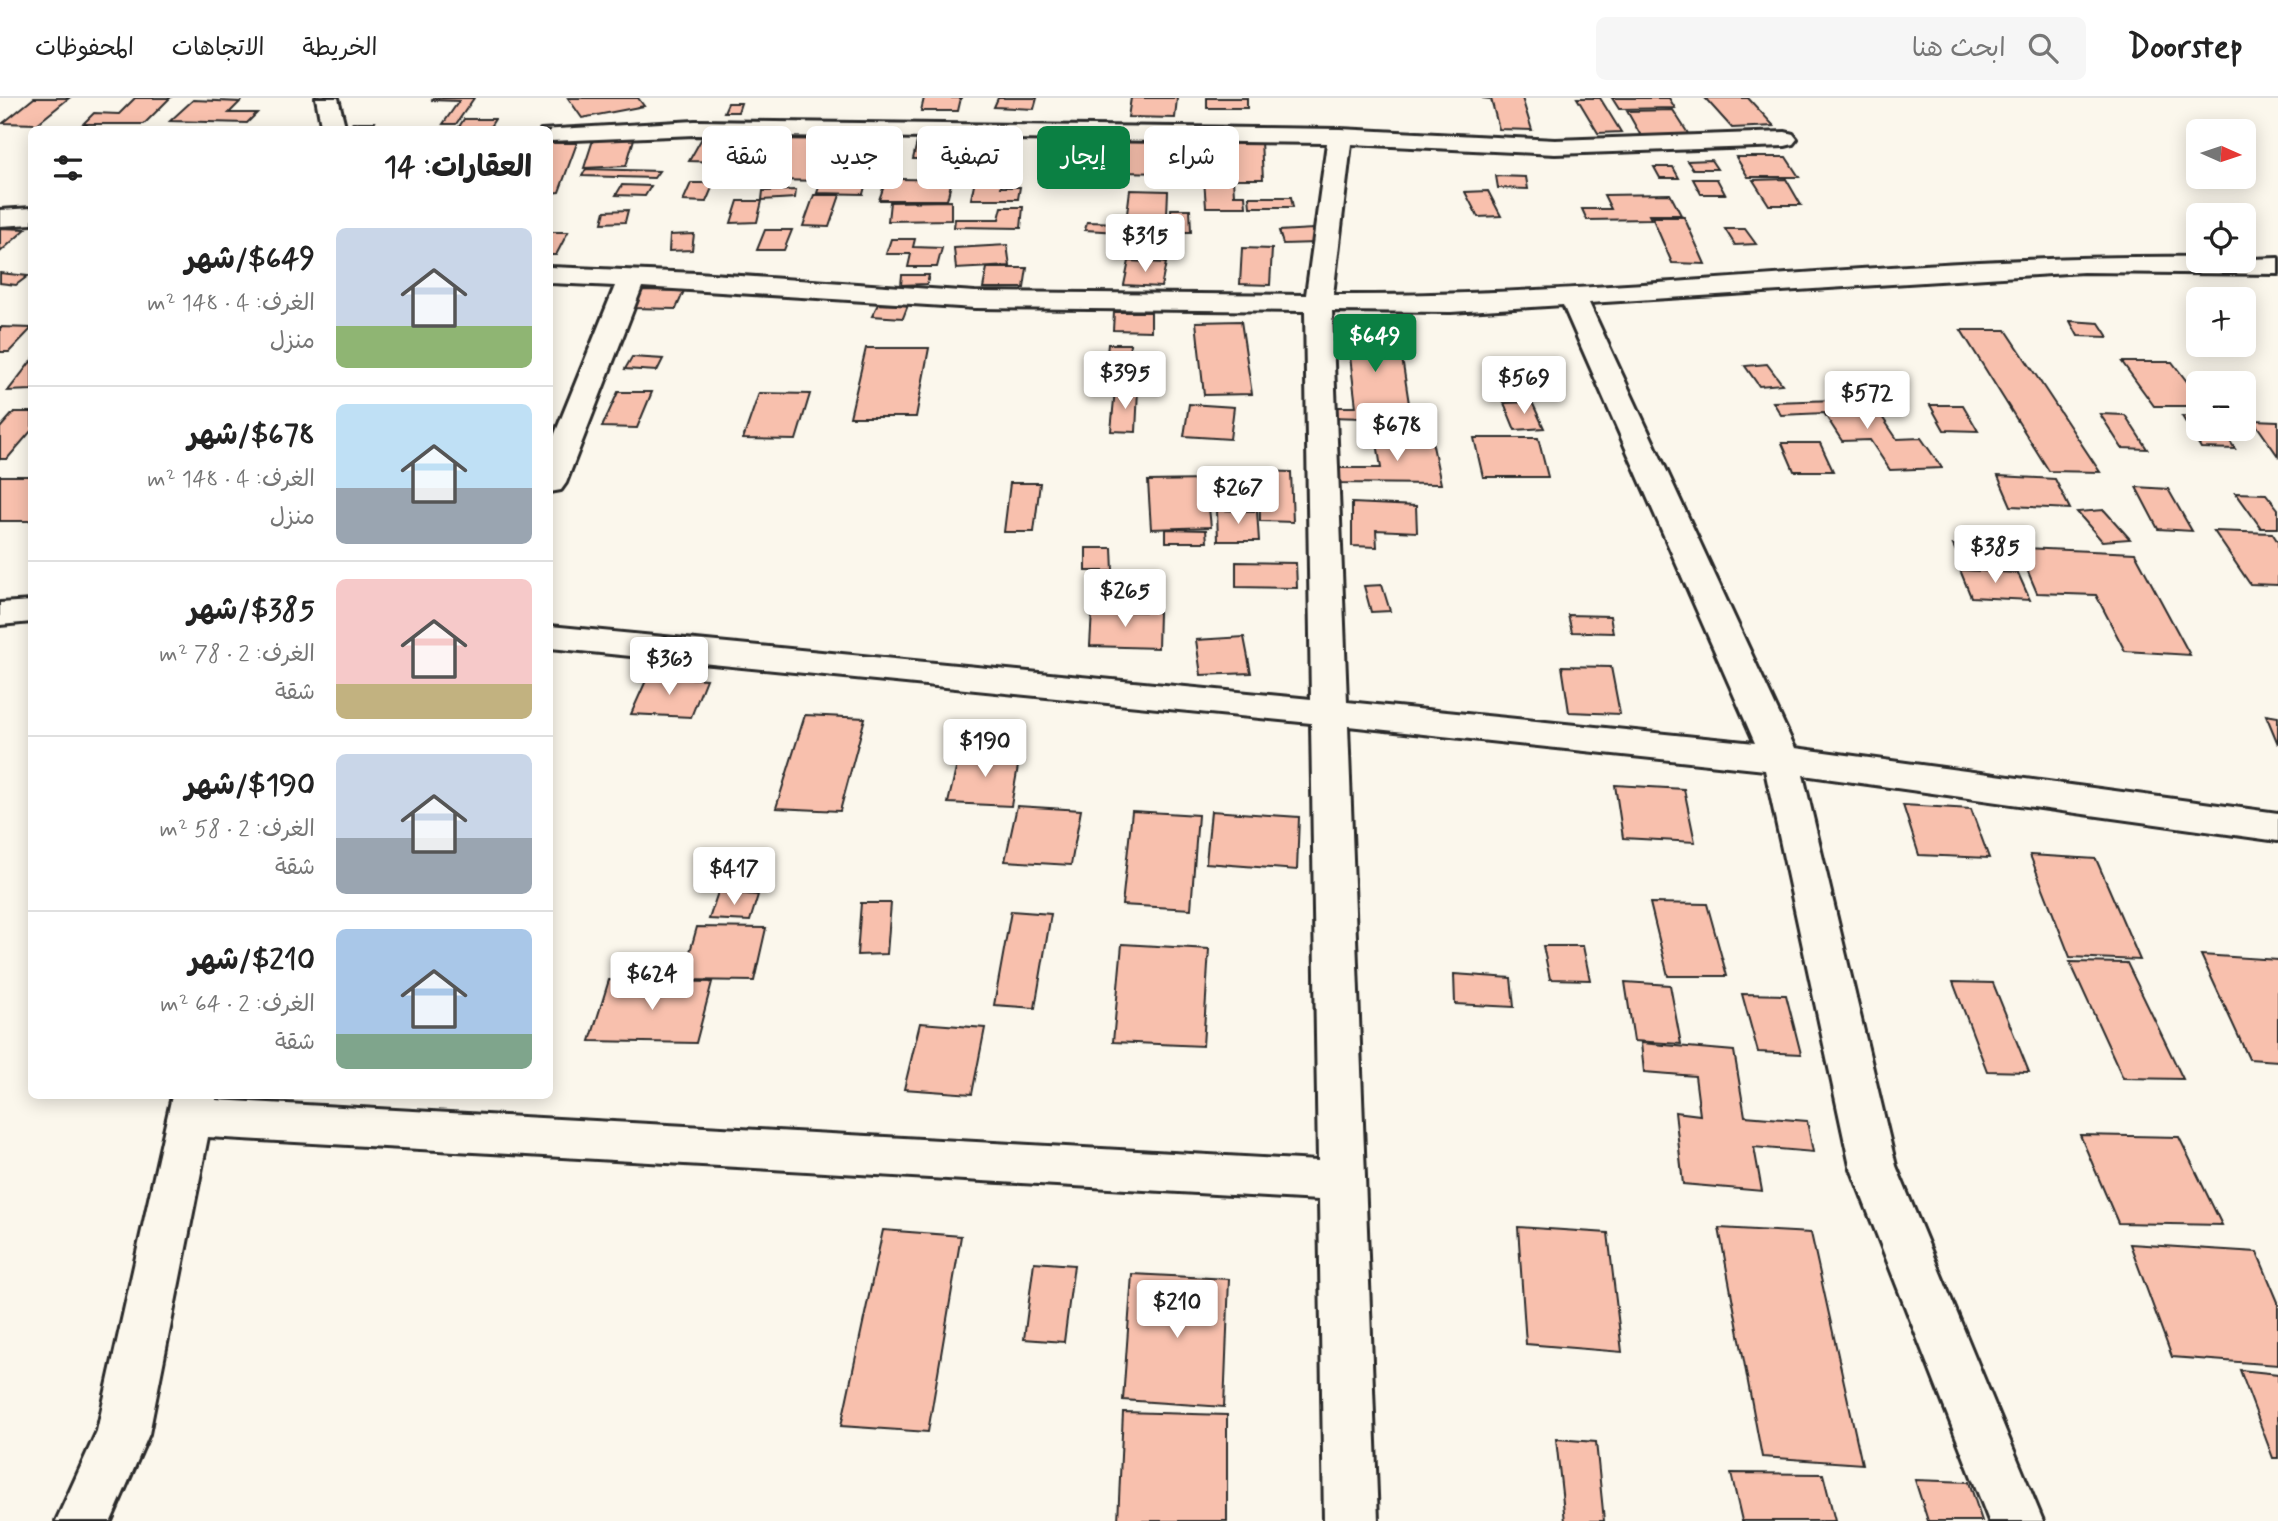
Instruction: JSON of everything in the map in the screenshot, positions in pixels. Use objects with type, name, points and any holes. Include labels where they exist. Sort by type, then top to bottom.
[{"type":"street","points":[[327,98],[333,126]]},
{"type":"street","points":[[553,134],[709,128],[1340,135],[1555,147],[1785,139]]},
{"type":"street","points":[[1340,135],[1318,303],[1332,712],[1352,1521]]},
{"type":"street","points":[[0,218],[28,216]]},
{"type":"street","points":[[553,275],[975,300],[1451,304],[2083,264],[2278,266]]},
{"type":"street","points":[[553,476],[632,278]]},
{"type":"street","points":[[1573,297],[1781,759],[1873,1166],[2016,1521]]},
{"type":"street","points":[[0,614],[28,611]]},
{"type":"street","points":[[553,637],[1332,712],[1781,759],[2278,827]]},
{"type":"street","points":[[83,1521],[123,1434],[192,1106],[1344,1182]]},
{"type":"building","points":[[34,98],[69,98],[37,124],[3,123]]},
{"type":"building","points":[[135,98],[170,98],[144,124],[83,124],[94,113],[119,114]]},
{"type":"building","points":[[474,98],[456,124],[443,124],[459,101],[432,100]]},
{"type":"building","points":[[568,98],[638,98],[644,106],[582,118]]},
{"type":"building","points":[[924,98],[961,98],[958,111],[921,111]]},
{"type":"building","points":[[998,98],[1037,98],[1034,109],[994,107]]},
{"type":"building","points":[[1131,98],[1177,98],[1175,118],[1128,117]]},
{"type":"building","points":[[1207,98],[1247,98],[1247,108],[1207,108]]},
{"type":"building","points":[[1482,98],[1522,98],[1532,130],[1499,129],[1491,99]]},
{"type":"building","points":[[1577,98],[1600,98],[1621,132],[1598,133]]},
{"type":"building","points":[[1612,98],[1669,98],[1675,108],[1619,109]]},
{"type":"building","points":[[1705,98],[1748,98],[1774,126],[1732,128]]},
{"type":"building","points":[[193,100],[240,102],[229,113],[257,113],[247,123],[170,121]]},
{"type":"building","points":[[728,103],[741,103],[738,112],[724,112]]},
{"type":"building","points":[[1673,110],[1689,135],[1641,136],[1627,111]]},
{"type":"building","points":[[464,119],[495,119],[491,126],[460,126]]},
{"type":"building","points":[[353,122],[375,122],[373,126],[351,126]]},
{"type":"building","points":[[702,138],[702,161],[689,161]]},
{"type":"building","points":[[634,139],[626,166],[584,168],[593,140]]},
{"type":"building","points":[[792,139],[806,139],[806,181],[792,180]]},
{"type":"building","points":[[1130,139],[1144,139],[1144,173],[1130,172]]},
{"type":"building","points":[[1239,141],[1261,141],[1263,179],[1239,179]]},
{"type":"building","points":[[917,142],[917,159],[913,159]]},
{"type":"building","points":[[553,143],[577,143],[559,192],[553,193]]},
{"type":"building","points":[[1736,157],[1786,157],[1799,177],[1748,177]]},
{"type":"building","points":[[1711,160],[1717,169],[1693,169],[1687,161]]},
{"type":"building","points":[[1654,167],[1673,167],[1679,178],[1660,178]]},
{"type":"building","points":[[586,169],[659,171],[654,178],[582,176]]},
{"type":"building","points":[[1496,176],[1526,177],[1528,189],[1498,188]]},
{"type":"building","points":[[903,179],[917,179],[917,189],[950,189],[947,200],[879,200],[883,189],[903,189]]},
{"type":"building","points":[[1693,179],[1717,179],[1725,194],[1701,194]]},
{"type":"building","points":[[1786,179],[1801,205],[1769,205],[1753,180]]},
{"type":"building","points":[[691,183],[702,183],[702,189],[711,189],[706,202],[683,201]]},
{"type":"building","points":[[622,185],[651,186],[645,196],[616,195]]},
{"type":"building","points":[[818,189],[864,189],[863,194],[817,193]]},
{"type":"building","points":[[973,189],[1020,189],[1018,199],[971,199]]},
{"type":"building","points":[[1205,189],[1234,189],[1234,195],[1245,195],[1246,207],[1206,207]]},
{"type":"building","points":[[796,190],[795,198],[762,200],[763,191]]},
{"type":"building","points":[[1130,190],[1168,191],[1167,215],[1127,214]]},
{"type":"building","points":[[1488,191],[1501,216],[1478,217],[1465,192]]},
{"type":"building","points":[[1670,194],[1681,215],[1649,215],[1651,219],[1587,220],[1582,209],[1611,209],[1604,195]]},
{"type":"building","points":[[814,195],[840,195],[829,227],[803,226]]},
{"type":"building","points":[[1249,197],[1291,197],[1293,207],[1250,207]]},
{"type":"building","points":[[738,201],[762,201],[757,222],[731,223]]},
{"type":"building","points":[[951,201],[951,220],[888,221],[890,202]]},
{"type":"building","points":[[1002,207],[1023,207],[1021,228],[954,227],[955,219],[999,219]]},
{"type":"building","points":[[1171,209],[1190,209],[1191,232],[1172,232]]},
{"type":"building","points":[[628,210],[625,222],[602,223],[605,211]]},
{"type":"building","points":[[1652,217],[1684,217],[1705,264],[1672,263]]},
{"type":"building","points":[[1087,222],[1122,223],[1120,232],[1085,230]]},
{"type":"building","points":[[0,228],[26,229],[0,252]]},
{"type":"building","points":[[1313,229],[1316,243],[1283,244],[1279,231]]},
{"type":"building","points":[[1725,229],[1745,229],[1756,244],[1735,245]]},
{"type":"building","points":[[765,230],[792,230],[784,250],[757,250]]},
{"type":"building","points":[[553,232],[568,232],[556,255],[553,255]]},
{"type":"building","points":[[694,234],[692,250],[669,251],[670,235]]},
{"type":"building","points":[[891,239],[915,239],[913,247],[942,248],[937,267],[908,267],[911,254],[886,254]]},
{"type":"building","points":[[1007,245],[1010,266],[956,269],[954,248]]},
{"type":"building","points":[[1242,248],[1272,249],[1270,285],[1240,284]]},
{"type":"building","points":[[1129,261],[1166,263],[1161,287],[1124,285]]},
{"type":"building","points":[[987,268],[1027,268],[1024,288],[983,288]]},
{"type":"building","points":[[0,273],[28,276],[16,285],[0,283]]},
{"type":"building","points":[[902,275],[929,275],[927,284],[901,285]]},
{"type":"building","points":[[640,290],[684,291],[676,309],[632,308]]},
{"type":"building","points":[[878,304],[908,305],[903,318],[872,316]]},
{"type":"building","points":[[1114,312],[1151,312],[1151,331],[1113,330]]},
{"type":"building","points":[[1241,321],[1252,394],[1204,395],[1196,322]]},
{"type":"building","points":[[2070,321],[2099,323],[2108,337],[2078,336]]},
{"type":"building","points":[[0,327],[28,328],[28,332],[9,352],[0,352]]},
{"type":"building","points":[[1961,330],[2006,330],[2100,472],[2049,471]]},
{"type":"building","points":[[1347,331],[1398,332],[1410,410],[1364,409],[1364,418],[1330,417],[1329,407],[1356,407]]},
{"type":"building","points":[[1108,344],[1130,344],[1127,373],[1105,373]]},
{"type":"building","points":[[866,348],[929,348],[916,417],[850,417]]},
{"type":"building","points":[[632,357],[663,359],[657,371],[625,369]]},
{"type":"building","points":[[2122,362],[2172,362],[2186,380],[2186,406],[2154,406]]},
{"type":"building","points":[[1767,364],[1782,384],[1759,386],[1745,366]]},
{"type":"building","points":[[28,365],[28,390],[8,391]]},
{"type":"building","points":[[1115,389],[1138,389],[1136,432],[1111,431]]},
{"type":"building","points":[[618,392],[652,392],[637,428],[602,427]]},
{"type":"building","points":[[759,393],[810,394],[796,440],[743,439]]},
{"type":"building","points":[[1870,399],[1897,439],[1921,438],[1942,468],[1890,470],[1870,440],[1842,441],[1824,413],[1781,415],[1773,402]]},
{"type":"building","points":[[1532,402],[1544,428],[1515,430],[1504,403]]},
{"type":"building","points":[[1189,404],[1234,407],[1230,439],[1184,436]]},
{"type":"building","points":[[1930,405],[1963,405],[1978,431],[1944,430]]},
{"type":"building","points":[[14,412],[28,412],[28,435],[7,459],[0,459],[0,428]]},
{"type":"building","points":[[2100,414],[2125,415],[2147,449],[2122,448]]},
{"type":"building","points":[[2256,420],[2278,421],[2278,456],[2256,424]]},
{"type":"building","points":[[1376,436],[1431,436],[1441,484],[1333,483],[1331,468],[1381,468]]},
{"type":"building","points":[[1474,438],[1538,438],[1548,477],[1483,477]]},
{"type":"building","points":[[2197,441],[2230,441],[2235,449],[2201,448]]},
{"type":"building","points":[[1782,443],[1820,443],[1833,471],[1794,471]]},
{"type":"building","points":[[1259,471],[1291,472],[1293,522],[1260,521]]},
{"type":"building","points":[[0,476],[28,476],[28,521],[0,521]]},
{"type":"building","points":[[1998,476],[2055,479],[2070,509],[2011,506]]},
{"type":"building","points":[[1206,480],[1211,527],[1151,529],[1148,481]]},
{"type":"building","points":[[1010,483],[1040,483],[1034,532],[1004,532]]},
{"type":"building","points":[[2136,487],[2168,489],[2192,531],[2158,529]]},
{"type":"building","points":[[2236,493],[2266,494],[2278,509],[2278,528],[2261,528]]},
{"type":"building","points":[[1352,503],[1416,506],[1417,532],[1376,530],[1377,547],[1352,546]]},
{"type":"building","points":[[1217,510],[1257,511],[1259,541],[1218,541]]},
{"type":"building","points":[[2104,510],[2130,539],[2102,541],[2077,512]]},
{"type":"building","points":[[1166,529],[1206,530],[1207,542],[1166,542]]},
{"type":"building","points":[[2214,531],[2272,533],[2278,542],[2278,585],[2250,584]]},
{"type":"building","points":[[1953,545],[2135,553],[2190,655],[2125,651],[2096,595],[2037,593],[2026,567],[1962,564]]},
{"type":"building","points":[[1086,548],[1112,548],[1113,571],[1086,571]]},
{"type":"building","points":[[1236,562],[1296,563],[1297,588],[1236,587]]},
{"type":"building","points":[[1960,570],[2018,573],[2030,600],[1971,597]]},
{"type":"building","points":[[1382,585],[1390,611],[1371,612],[1364,586]]},
{"type":"building","points":[[1092,611],[1159,612],[1158,648],[1090,646]]},
{"type":"building","points":[[1568,615],[1610,616],[1613,633],[1572,632]]},
{"type":"building","points":[[1244,637],[1251,673],[1201,675],[1196,640]]},
{"type":"building","points":[[1562,666],[1611,667],[1620,714],[1569,712]]},
{"type":"building","points":[[648,676],[706,679],[691,717],[631,714]]},
{"type":"building","points":[[805,715],[865,718],[840,811],[776,808]]},
{"type":"building","points":[[2266,715],[2278,717],[2278,744]]},
{"type":"building","points":[[960,752],[1020,755],[1011,806],[948,803]]},
{"type":"building","points":[[1615,785],[1684,789],[1695,842],[1623,838]]},
{"type":"building","points":[[1903,805],[1971,809],[1989,858],[1919,855]]},
{"type":"building","points":[[1017,806],[1081,810],[1071,865],[1005,861]]},
{"type":"building","points":[[1132,811],[1198,815],[1191,909],[1122,905]]},
{"type":"building","points":[[1211,811],[1299,817],[1297,870],[1206,863]]},
{"type":"building","points":[[2030,855],[2096,859],[2140,960],[2070,957]]},
{"type":"building","points":[[718,892],[758,895],[750,921],[709,919]]},
{"type":"building","points":[[861,903],[891,903],[887,954],[857,955]]},
{"type":"building","points":[[1650,903],[1707,904],[1727,976],[1668,976]]},
{"type":"building","points":[[1011,911],[1051,914],[1035,1008],[994,1005]]},
{"type":"building","points":[[697,927],[766,928],[754,981],[682,980]]},
{"type":"building","points":[[1122,944],[1209,949],[1203,1046],[1113,1042]]},
{"type":"building","points":[[1543,946],[1583,946],[1590,980],[1550,979]]},
{"type":"building","points":[[2201,955],[2278,960],[2278,1061],[2249,1059]]},
{"type":"building","points":[[2070,962],[2127,963],[2183,1079],[2123,1078]]},
{"type":"building","points":[[1454,974],[1511,978],[1514,1007],[1455,1004]]},
{"type":"building","points":[[609,980],[712,982],[696,1043],[590,1041]]},
{"type":"building","points":[[1625,982],[1670,985],[1681,1044],[1634,1041]]},
{"type":"building","points":[[1953,982],[1993,983],[2029,1072],[1987,1071]]},
{"type":"building","points":[[1742,994],[1786,995],[1801,1054],[1758,1052]]},
{"type":"building","points":[[920,1023],[985,1028],[972,1094],[904,1089]]},
{"type":"building","points":[[1641,1043],[1734,1051],[1745,1116],[1807,1121],[1813,1152],[1754,1147],[1762,1191],[1683,1184],[1675,1112],[1700,1115],[1695,1076],[1644,1072]]},
{"type":"building","points":[[2080,1135],[2179,1137],[2222,1225],[2118,1223]]},
{"type":"building","points":[[1518,1227],[1608,1233],[1622,1352],[1526,1344]]},
{"type":"building","points":[[1719,1228],[1811,1233],[1862,1464],[1762,1457]]},
{"type":"building","points":[[883,1230],[961,1236],[928,1432],[841,1426]]},
{"type":"building","points":[[2130,1244],[2257,1252],[2278,1302],[2278,1365],[2172,1357]]},
{"type":"building","points":[[1034,1262],[1074,1265],[1064,1342],[1024,1339]]},
{"type":"building","points":[[1132,1274],[1229,1279],[1224,1407],[1123,1400]]},
{"type":"building","points":[[2240,1370],[2278,1374],[2278,1458],[2273,1458]]},
{"type":"building","points":[[1123,1412],[1227,1415],[1227,1521],[1118,1521]]},
{"type":"building","points":[[1556,1439],[1596,1442],[1604,1521],[1565,1521]]},
{"type":"building","points":[[1731,1473],[1823,1474],[1835,1521],[1742,1521]]},
{"type":"building","points":[[1915,1480],[1969,1482],[1982,1521],[1928,1521]]}]
